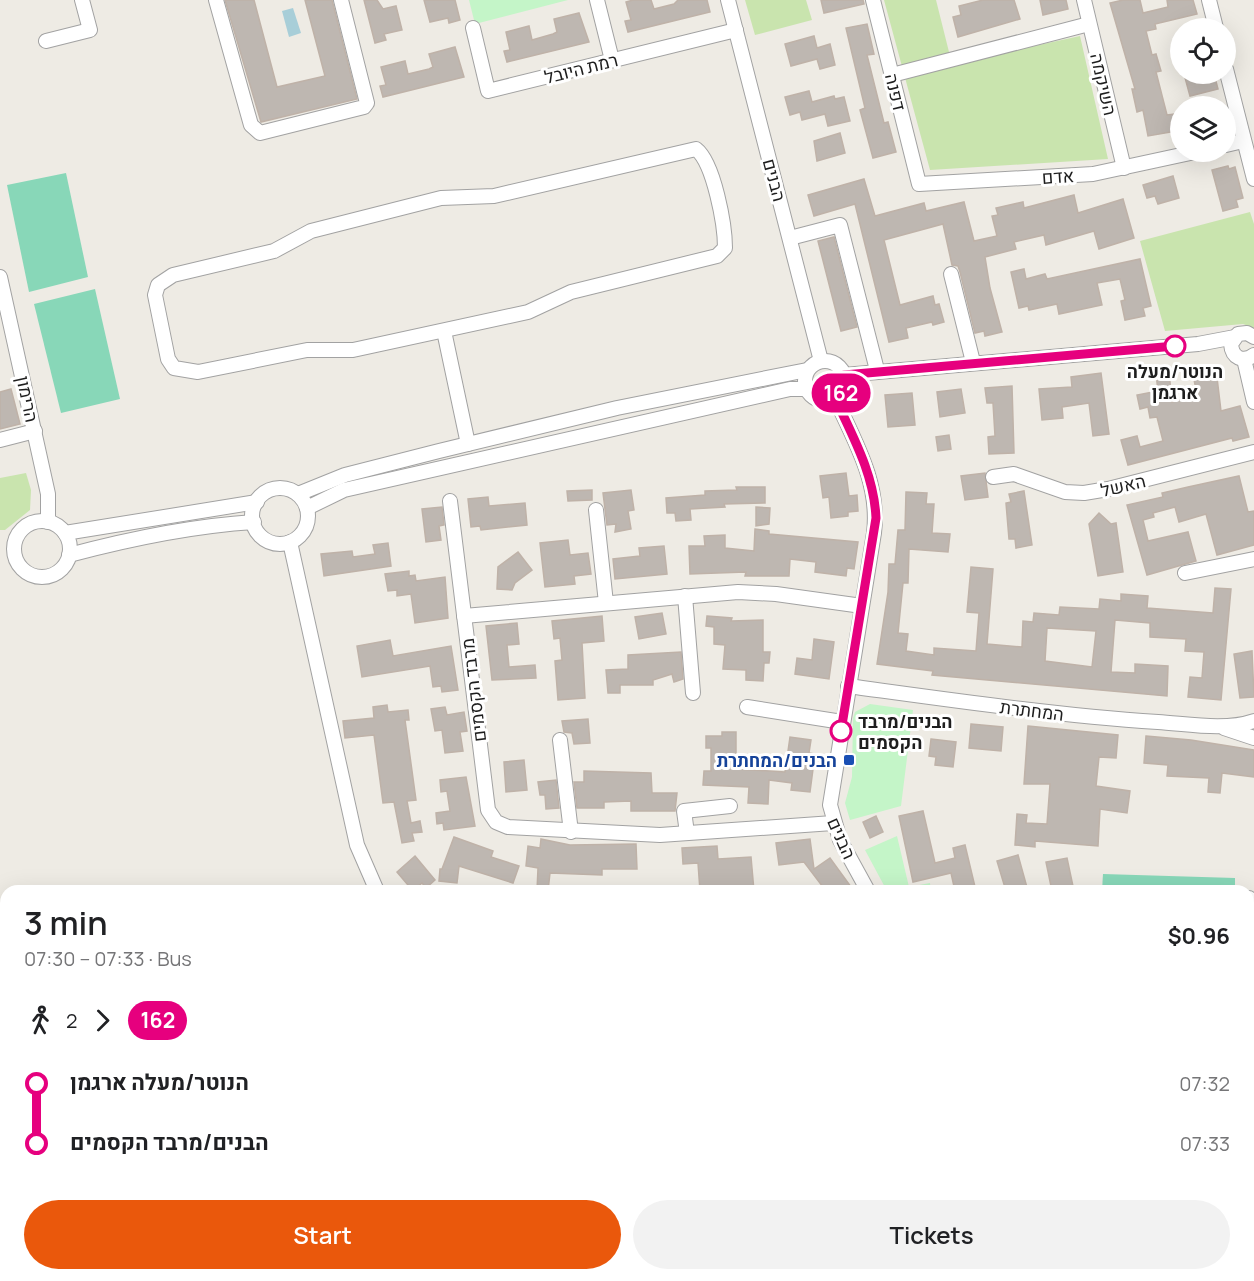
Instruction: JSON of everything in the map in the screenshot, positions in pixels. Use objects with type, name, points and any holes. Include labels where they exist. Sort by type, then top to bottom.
[{"type":"street","points":[[46,41],[90,30],[82,0]]},
{"type":"street","points":[[216,0],[250,125],[261,133],[364,107],[367,103],[341,0]]},
{"type":"street","points":[[597,0],[612,60]]},
{"type":"street","name":"הבנים","points":[[728,0],[821,360]]},
{"type":"street","name":"דפנה","points":[[873,0],[919,184]]},
{"type":"street","name":"השיקמה","points":[[1084,0],[1124,168]]},
{"type":"street","points":[[1209,0],[1214,18]]},
{"type":"street","points":[[892,75],[1089,24]]},
{"type":"street","name":"רמת היובל","points":[[472,28],[488,91],[736,30]]},
{"type":"street","points":[[1230,84],[1254,179]]},
{"type":"street","points":[[1236,143],[1243,141]]},
{"type":"street","points":[[696,149],[703,154],[725,234],[725,248],[717,256],[571,292],[528,312],[444,331],[353,350],[307,350],[218,370],[185,371],[174,368],[168,359],[154,295],[158,285],[172,275],[274,250],[311,231],[441,198],[494,196],[682,151],[696,149]]},
{"type":"street","name":"אדם","points":[[919,184],[1093,174],[1170,158]]},
{"type":"street","points":[[790,238],[840,225],[877,370]]},
{"type":"street","points":[[951,274],[973,362]]},
{"type":"street","name":"הרימון","points":[[0,277],[6,326],[35,431],[48,494],[48,522]]},
{"type":"street","points":[[444,331],[468,444]]},
{"type":"street","points":[[844,375],[877,370],[1198,344],[1235,337],[1242,333],[1254,337]]},
{"type":"street","points":[[1235,337],[1231,344],[1243,356],[1254,402]]},
{"type":"street","points":[[1198,344],[1243,356]]},
{"type":"street","points":[[298,494],[345,475],[617,408],[807,370],[821,360],[838,365],[844,375],[844,387],[835,398],[821,401],[814,398],[806,389],[804,380],[807,370]]},
{"type":"street","points":[[307,508],[344,490],[780,392],[806,389]]},
{"type":"street","name":"הבנים","points":[[835,398],[866,466],[875,501],[874,533],[830,795],[833,823],[865,885]]},
{"type":"street","points":[[0,440],[35,431]]},
{"type":"street","name":"האשל","points":[[993,477],[1014,474],[1054,489],[1084,493],[1254,452]]},
{"type":"street","points":[[275,488],[285,488],[298,494],[307,508],[307,526],[296,539],[290,542],[270,542],[262,537],[254,522],[254,508],[257,502],[267,491],[275,488]]},
{"type":"street","points":[[450,501],[464,616]]},
{"type":"street","points":[[65,533],[257,502]]},
{"type":"street","points":[[596,510],[606,603]]},
{"type":"street","points":[[35,522],[48,522],[59,526],[65,533],[70,544],[69,555],[61,569],[48,576],[38,576],[21,567],[14,550],[20,531],[35,522]]},
{"type":"street","points":[[69,555],[125,541],[223,524],[254,522]]},
{"type":"street","points":[[290,542],[357,845],[374,885]]},
{"type":"street","points":[[1185,573],[1254,559]]},
{"type":"street","name":"מרבד הקסמים","points":[[833,823],[687,834],[571,831],[508,827],[496,822],[488,810],[464,616],[755,592],[862,606]]},
{"type":"street","points":[[686,596],[693,693]]},
{"type":"street","name":"המחתרת","points":[[848,686],[1032,711],[1216,726],[1254,721]]},
{"type":"street","points":[[747,707],[842,722]]},
{"type":"street","name":"המחתרת","points":[[1216,726],[1254,738]]},
{"type":"street","points":[[560,740],[571,831]]},
{"type":"street","points":[[687,834],[684,811],[730,806]]},
{"type":"green space","points":[[469,0],[568,0],[475,24]]},
{"type":"green space","points":[[745,0],[806,0],[812,20],[755,35]]},
{"type":"green space","points":[[884,0],[936,0],[952,64],[1080,36],[1108,159],[930,170]]},
{"type":"green space","points":[[66,173],[88,277],[29,292],[7,185]]},
{"type":"green space","points":[[1250,212],[1254,224],[1254,328],[1243,324],[1165,331],[1140,241]]},
{"type":"green space","points":[[95,289],[120,399],[61,413],[34,304]]},
{"type":"green space","points":[[26,473],[31,490],[30,510],[5,530],[0,530],[0,478]]},
{"type":"green space","points":[[870,704],[913,710],[901,806],[850,820],[845,803],[852,777],[853,718],[855,712]]},
{"type":"green space","points":[[897,836],[909,885],[884,885],[865,850]]},
{"type":"green space","points":[[1103,874],[1235,878],[1235,885],[1102,885]]},
{"type":"water","points":[[293,8],[301,33],[289,37],[282,11]]},
{"type":"building","points":[[225,0],[254,0],[277,87],[325,76],[305,0],[332,0],[357,99],[261,122]]},
{"type":"building","points":[[364,0],[377,0],[383,9],[396,6],[402,30],[384,34],[386,40],[375,43]]},
{"type":"building","points":[[424,0],[455,0],[460,20],[449,23],[448,18],[430,22]]},
{"type":"building","points":[[651,0],[654,9],[674,4],[678,0],[707,0],[710,12],[628,32],[625,21],[631,20],[626,2]]},
{"type":"building","points":[[821,0],[863,0],[864,4],[824,13]]},
{"type":"building","points":[[983,0],[1014,0],[1020,19],[958,37],[953,17],[961,15],[959,6]]},
{"type":"building","points":[[1040,0],[1066,0],[1068,9],[1043,15]]},
{"type":"building","points":[[1140,0],[1143,13],[1168,7],[1167,0],[1193,0],[1197,14],[1170,18],[1170,20],[1155,24],[1156,29],[1146,31],[1152,55],[1156,54],[1161,71],[1156,72],[1167,115],[1170,115],[1170,132],[1148,136],[1143,110],[1137,112],[1132,89],[1135,89],[1110,3]]},
{"type":"building","points":[[579,13],[589,42],[507,62],[504,51],[510,50],[506,32],[529,26],[532,40],[557,32],[554,19]]},
{"type":"building","points":[[867,24],[874,54],[867,55],[884,123],[888,122],[896,152],[873,158],[860,110],[865,108],[846,28]]},
{"type":"building","points":[[814,36],[817,48],[830,44],[835,65],[820,69],[817,59],[791,66],[785,44]]},
{"type":"building","points":[[455,47],[464,77],[383,97],[380,86],[386,85],[381,67],[405,61],[408,74],[429,69],[433,67],[429,54]]},
{"type":"building","points":[[1187,84],[1217,84],[1218,89],[1190,96]]},
{"type":"building","points":[[809,91],[812,102],[834,96],[835,99],[844,97],[850,121],[828,126],[825,114],[802,120],[800,112],[790,115],[785,97]]},
{"type":"building","points":[[840,133],[845,153],[817,161],[814,141]]},
{"type":"building","points":[[1228,166],[1229,169],[1235,167],[1243,198],[1236,200],[1238,207],[1223,211],[1212,170]]},
{"type":"building","points":[[1173,176],[1179,198],[1158,204],[1155,196],[1147,198],[1143,185]]},
{"type":"building","points":[[864,179],[875,216],[924,203],[926,211],[964,202],[974,241],[997,236],[992,216],[998,215],[996,208],[1023,202],[1024,208],[1074,195],[1078,213],[1123,199],[1134,238],[1099,249],[1094,231],[1046,245],[1044,235],[1014,242],[1016,249],[985,257],[990,288],[1002,332],[985,336],[984,331],[975,333],[958,266],[952,265],[943,224],[884,240],[900,305],[933,296],[935,305],[939,304],[944,322],[933,325],[932,322],[906,328],[908,338],[889,342],[855,204],[814,216],[808,195]]},
{"type":"building","points":[[834,237],[857,327],[841,331],[818,241]]},
{"type":"building","points":[[1140,259],[1151,306],[1143,308],[1145,316],[1125,320],[1121,301],[1125,300],[1120,279],[1097,283],[1102,305],[1059,314],[1057,304],[1029,310],[1028,306],[1019,308],[1011,272],[1024,269],[1026,279],[1045,274],[1047,279]]},
{"type":"building","points":[[1216,369],[1221,411],[1240,406],[1249,437],[1233,441],[1232,438],[1128,465],[1121,440],[1137,436],[1140,447],[1163,441],[1157,417],[1150,418],[1148,407],[1140,409],[1137,395],[1158,391],[1156,374],[1169,372],[1172,402],[1197,395],[1193,374]]},
{"type":"building","points":[[1101,373],[1109,434],[1093,436],[1089,403],[1062,407],[1063,418],[1042,420],[1039,389],[1072,387],[1071,377]]},
{"type":"building","points":[[1012,386],[1014,453],[989,454],[988,437],[995,436],[993,403],[987,403],[985,388]]},
{"type":"building","points":[[11,389],[20,424],[0,429],[0,392]]},
{"type":"building","points":[[961,389],[965,413],[940,417],[937,392]]},
{"type":"building","points":[[912,393],[915,425],[888,427],[885,395]]},
{"type":"building","points":[[949,435],[951,449],[938,451],[936,437]]},
{"type":"building","points":[[846,473],[849,496],[857,495],[858,511],[848,512],[848,516],[831,518],[829,497],[823,498],[820,476]]},
{"type":"building","points":[[985,473],[988,497],[965,500],[961,476]]},
{"type":"building","points":[[1239,476],[1248,512],[1254,511],[1254,545],[1217,555],[1206,514],[1179,522],[1175,507],[1153,513],[1154,517],[1143,520],[1148,541],[1188,532],[1196,561],[1147,575],[1127,505],[1163,497],[1162,493]]},
{"type":"building","points":[[736,487],[765,487],[765,503],[724,504],[725,507],[690,509],[691,520],[676,521],[675,513],[667,513],[666,498],[705,495],[705,491],[737,490]]},
{"type":"building","points":[[592,490],[592,500],[568,501],[567,491]]},
{"type":"building","points":[[631,490],[634,510],[628,511],[631,529],[615,532],[616,524],[607,525],[603,493]]},
{"type":"building","points":[[1024,491],[1032,545],[1016,548],[1015,539],[1009,539],[1006,503],[1011,502],[1009,494]]},
{"type":"building","points":[[906,492],[927,493],[926,504],[934,504],[932,533],[950,534],[948,552],[909,549],[908,583],[903,583],[898,633],[908,634],[906,651],[934,655],[934,648],[976,651],[979,613],[967,612],[971,567],[993,569],[987,644],[1022,647],[1023,621],[1033,622],[1034,613],[1059,615],[1060,607],[1099,609],[1100,599],[1121,601],[1121,594],[1148,596],[1147,608],[1213,613],[1215,588],[1231,589],[1221,700],[1188,697],[1190,677],[1202,678],[1204,652],[1185,651],[1186,639],[1150,637],[1150,623],[1115,620],[1111,672],[1135,673],[1135,664],[1168,666],[1167,696],[932,675],[933,671],[877,664],[888,592],[889,564],[895,564],[898,530],[905,530]],"holes":[[[1047,628],[1096,631],[1092,667],[1045,661]]]},
{"type":"building","points":[[488,497],[489,506],[525,503],[527,525],[481,530],[480,526],[471,527],[468,499]]},
{"type":"building","points":[[442,507],[444,525],[439,526],[441,540],[426,542],[422,509]]},
{"type":"building","points":[[756,507],[770,508],[769,524],[756,526]]},
{"type":"building","points":[[1099,513],[1111,524],[1116,523],[1123,572],[1098,576],[1089,524]]},
{"type":"building","points":[[755,529],[769,531],[769,534],[858,542],[854,569],[847,568],[846,576],[815,572],[816,562],[790,559],[789,576],[745,576],[746,572],[690,574],[689,546],[705,546],[704,536],[725,535],[725,548],[754,551]]},
{"type":"building","points":[[568,540],[570,555],[588,553],[591,574],[574,576],[575,584],[545,587],[540,543]]},
{"type":"building","points":[[388,543],[391,566],[324,576],[321,554],[352,551],[353,557],[375,554],[373,545]]},
{"type":"building","points":[[664,546],[667,574],[615,579],[613,559],[640,556],[639,548]]},
{"type":"building","points":[[518,552],[532,570],[515,583],[512,590],[497,589],[498,567]]},
{"type":"building","points":[[409,571],[409,576],[415,575],[416,581],[445,577],[448,618],[415,623],[411,594],[397,596],[397,590],[388,591],[385,574]]},
{"type":"building","points":[[662,613],[666,634],[639,639],[635,617]]},
{"type":"building","points":[[602,616],[604,641],[582,643],[585,698],[558,700],[555,661],[562,660],[560,638],[554,639],[552,621]]},
{"type":"building","points":[[707,616],[732,618],[731,621],[763,620],[763,652],[770,652],[769,663],[764,663],[763,681],[746,680],[746,670],[723,669],[725,645],[714,644],[714,627],[706,626]]},
{"type":"building","points":[[517,623],[519,644],[507,645],[509,667],[535,665],[536,678],[492,680],[486,626]]},
{"type":"building","points":[[814,639],[834,642],[829,679],[795,674],[797,658],[812,660]]},
{"type":"building","points":[[390,640],[393,656],[451,646],[458,690],[442,692],[441,686],[433,687],[430,666],[362,677],[357,646]]},
{"type":"building","points":[[1252,651],[1254,697],[1240,698],[1234,654]]},
{"type":"building","points":[[681,652],[683,679],[674,682],[672,674],[653,680],[653,685],[620,685],[620,693],[608,693],[606,670],[628,669],[628,655]]},
{"type":"building","points":[[387,705],[388,712],[408,710],[409,720],[405,720],[416,800],[407,801],[411,823],[420,821],[422,832],[412,833],[414,841],[402,843],[394,802],[383,803],[374,735],[345,738],[343,721],[374,718],[373,707]]},
{"type":"building","points":[[445,707],[447,715],[464,712],[467,731],[460,732],[463,751],[445,753],[442,730],[435,731],[431,709]]},
{"type":"building","points":[[588,719],[590,743],[574,744],[572,733],[564,732],[562,721]]},
{"type":"building","points":[[971,724],[1003,727],[1001,751],[969,748]]},
{"type":"building","points":[[1028,726],[1118,735],[1116,758],[1099,757],[1096,786],[1130,791],[1127,813],[1100,809],[1098,846],[1035,841],[1035,847],[1015,845],[1017,814],[1027,815],[1026,823],[1047,824],[1050,784],[1024,784]]},
{"type":"building","points":[[722,732],[736,732],[736,769],[785,772],[790,737],[811,740],[809,753],[815,754],[810,792],[791,790],[792,783],[769,780],[768,804],[748,803],[749,787],[703,785],[704,771],[711,771],[711,748],[706,748],[706,736],[722,736]]},
{"type":"building","points":[[1146,736],[1191,740],[1254,750],[1254,777],[1222,773],[1220,793],[1208,792],[1209,778],[1167,776],[1168,765],[1144,763]]},
{"type":"building","points":[[931,739],[956,742],[953,767],[935,765],[936,757],[929,756]]},
{"type":"building","points":[[524,760],[527,790],[506,792],[504,762]]},
{"type":"building","points":[[584,771],[651,773],[652,793],[677,793],[675,811],[631,811],[631,801],[604,802],[604,808],[577,808],[574,782],[584,782]]},
{"type":"building","points":[[466,777],[475,826],[444,830],[443,823],[437,824],[436,813],[450,811],[447,791],[441,792],[440,780]]},
{"type":"building","points":[[556,780],[559,808],[546,809],[545,795],[540,795],[538,782]]},
{"type":"building","points":[[923,811],[935,863],[955,858],[953,848],[965,845],[975,885],[954,885],[951,873],[913,882],[899,816]]},
{"type":"building","points":[[876,816],[883,832],[870,838],[863,822]]},
{"type":"building","points":[[454,837],[493,851],[491,857],[519,866],[513,883],[459,866],[457,883],[439,881],[440,869],[442,869]]},
{"type":"building","points":[[541,839],[570,845],[636,844],[637,869],[602,869],[602,875],[550,873],[549,885],[537,885],[538,868],[526,866],[528,846],[540,848]]},
{"type":"building","points":[[810,839],[814,869],[830,858],[850,885],[821,885],[804,862],[779,865],[776,843]]},
{"type":"building","points":[[717,846],[718,859],[751,857],[753,885],[700,885],[698,863],[683,864],[682,848]]},
{"type":"building","points":[[1018,855],[1026,885],[1004,885],[997,861]]},
{"type":"building","points":[[415,856],[435,880],[429,885],[422,883],[408,885],[397,872]]},
{"type":"building","points":[[1067,858],[1073,885],[1051,885],[1046,862]]},
{"type":"bus line","name":"162","points":[[841,731],[876,518],[873,485],[835,398],[844,387],[844,375],[877,370],[1175,346]]},
{"type":"place","name":"הנוטר/מעלה ארגמן","points":[[1175,346]]},
{"type":"place","name":"הבנים/מרבד הקסמים","points":[[841,731]]},
{"type":"place","name":"הבנים/המחתרת","points":[[849,760]]}]
